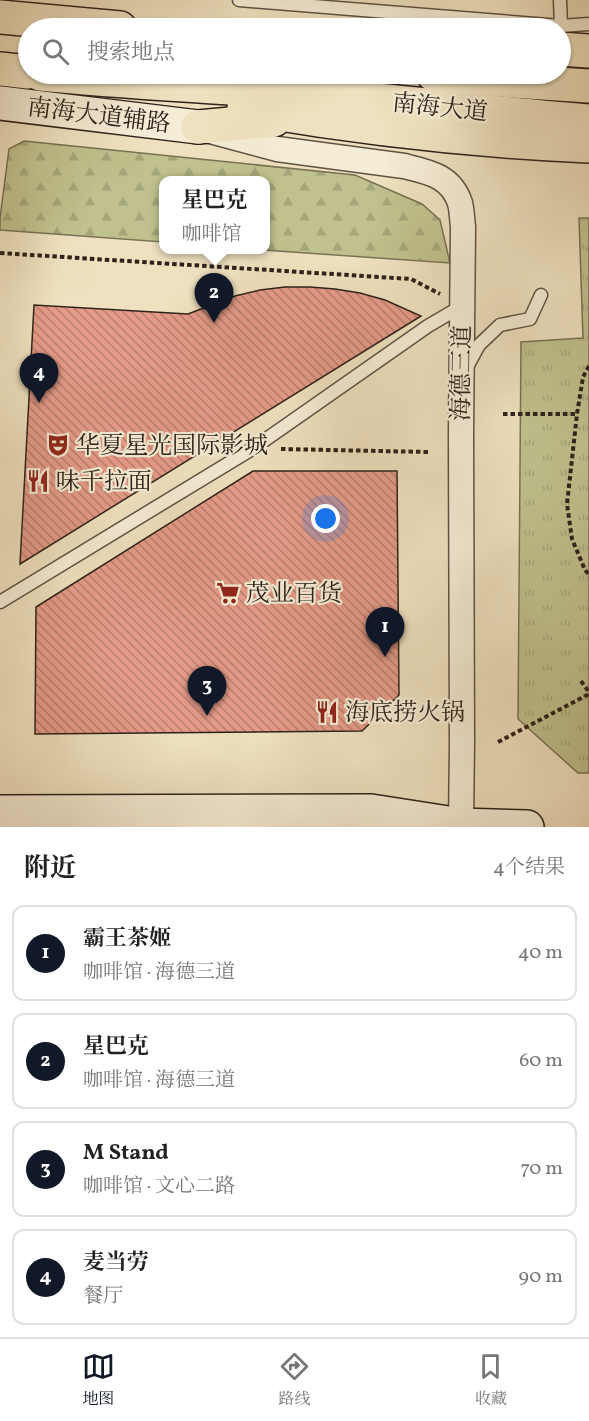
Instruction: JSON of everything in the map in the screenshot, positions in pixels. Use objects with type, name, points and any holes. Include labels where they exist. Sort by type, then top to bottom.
[{"type":"main road","points":[[0,18],[18,20]]},
{"type":"main road","points":[[571,43],[589,51]]},
{"type":"main road","points":[[0,69],[18,71]]},
{"type":"main road","points":[[125,84],[301,118],[446,136],[589,146]]},
{"type":"main road","name":"南海大道","points":[[154,84],[345,97],[589,121]]},
{"type":"main road","name":"南海大道","points":[[559,84],[574,85]]},
{"type":"main road","points":[[198,128],[301,118]]},
{"type":"street","name":"南海大道辅路","points":[[8,107],[198,128]]},
{"type":"street","name":"海德三道","points":[[198,128],[277,149],[404,166],[424,171],[439,176],[451,186],[460,204],[463,227],[462,742],[457,827]]},
{"type":"street","points":[[0,812],[371,811],[457,827],[527,827]]},
{"type":"lane","points":[[239,0],[392,18]]},
{"type":"lane","points":[[560,0],[560,18]]},
{"type":"lane","points":[[571,33],[589,24]]},
{"type":"lane","points":[[461,378],[479,345],[500,325],[530,319],[541,296]]},
{"type":"lane","points":[[0,602],[252,449],[428,326],[462,306]]},
{"type":"path","points":[[0,253],[411,279],[462,306]]},
{"type":"path","points":[[589,366],[583,377],[577,414],[567,504],[572,539],[589,575]]},
{"type":"path","points":[[503,414],[577,414]]},
{"type":"path","points":[[252,449],[428,452]]},
{"type":"path","points":[[498,742],[589,693],[581,681]]},
{"type":"green space","points":[[24,141],[355,175],[422,204],[440,220],[450,263],[270,250],[270,176],[159,176],[159,242],[0,230],[9,149]]},
{"type":"green space","points":[[579,218],[589,218],[589,773],[578,773],[518,719],[521,342],[583,338]]},
{"type":"building","points":[[285,287],[335,289],[360,293],[385,300],[421,316],[20,564],[34,305],[188,314],[235,296]]},
{"type":"building","name":"茂业百货","points":[[253,471],[397,471],[399,695],[362,731],[35,734],[36,607]]},
{"type":"place","name":"星巴克","points":[[214,323]]},
{"type":"place","name":"麦当劳","points":[[39,403]]},
{"type":"place","name":"华夏星光国际影城","points":[[58,445]]},
{"type":"place","name":"味千拉面","points":[[38,481]]},
{"type":"place","name":"茂业百货","points":[[228,593]]},
{"type":"place","name":"霸王茶姬","points":[[385,657]]},
{"type":"place","name":"海底捞火锅","points":[[327,712]]},
{"type":"place","name":"M Stand","points":[[207,716]]}]
